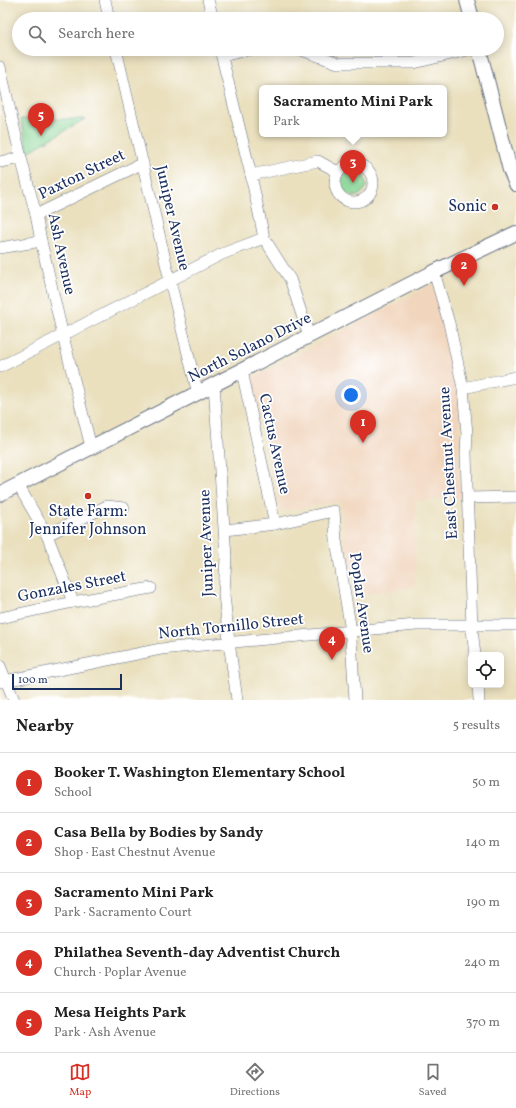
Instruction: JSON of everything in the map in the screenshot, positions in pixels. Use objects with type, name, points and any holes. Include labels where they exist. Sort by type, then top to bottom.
[{"type":"main road","points":[[467,0],[470,12]]},
{"type":"main road","points":[[481,56],[510,170],[516,184]]},
{"type":"main road","name":"North Solano Drive","points":[[0,494],[434,272],[516,232]]},
{"type":"street","points":[[105,0],[108,12]]},
{"type":"street","points":[[208,0],[211,12]]},
{"type":"street","name":"Juniper Avenue","points":[[118,56],[198,394]]},
{"type":"street","points":[[222,56],[251,175],[264,238],[290,279],[309,336]]},
{"type":"street","points":[[318,56],[338,63],[414,63],[443,56]]},
{"type":"street","name":"Ash Avenue","points":[[0,67],[36,215],[63,336],[91,447]]},
{"type":"street","points":[[0,162],[21,158]]},
{"type":"street","points":[[251,175],[318,161],[338,172]]},
{"type":"street","name":"Paxton Street","points":[[36,215],[143,163]]},
{"type":"street","points":[[0,367],[222,254],[264,238]]},
{"type":"street","points":[[0,248],[41,241]]},
{"type":"street","name":"East Chestnut Avenue","points":[[434,272],[449,323],[463,388],[467,434],[466,453],[472,624],[475,652]]},
{"type":"street","name":"Cactus Avenue","points":[[242,371],[275,524]]},
{"type":"street","points":[[463,388],[516,377]]},
{"type":"street","name":"Juniper Avenue","points":[[214,385],[225,530],[226,557],[224,594],[237,700]]},
{"type":"street","points":[[18,485],[47,535],[74,602]]},
{"type":"street","points":[[468,498],[516,497]]},
{"type":"street","points":[[47,535],[107,506],[124,508]]},
{"type":"street","name":"Poplar Avenue","points":[[275,524],[334,511],[336,540],[350,632],[355,700]]},
{"type":"street","points":[[225,530],[275,524]]},
{"type":"street","name":"Gonzales Street","points":[[0,618],[74,602],[151,588]]},
{"type":"street","name":"North Tornillo Street","points":[[3,681],[161,649],[416,625],[516,625]]},
{"type":"street","points":[[0,666],[3,681],[14,700]]},
{"type":"street","points":[[478,688],[479,700]]},
{"type":"shaded area","points":[[433,284],[460,402],[459,485],[465,497],[415,501],[415,587],[353,596],[340,502],[281,511],[252,378]]},
{"type":"green space","points":[[21,119],[85,119],[28,152]]},
{"type":"green space","points":[[356,169],[362,171],[367,186],[359,195],[352,196],[342,190],[341,182],[343,175]]},
{"type":"place","name":"Mesa Heights Park","points":[[41,136]]},
{"type":"place","name":"Sacramento Mini Park","points":[[353,183]]},
{"type":"place","name":"Sonic","points":[[495,207]]},
{"type":"place","name":"Casa Bella by Bodies by Sandy","points":[[464,286]]},
{"type":"place","name":"Booker T. Washington Elementary School","points":[[363,443]]},
{"type":"place","name":"State Farm: Jennifer Johnson","points":[[88,496]]},
{"type":"place","name":"Philathea Seventh-day Adventist Church","points":[[332,660]]}]
